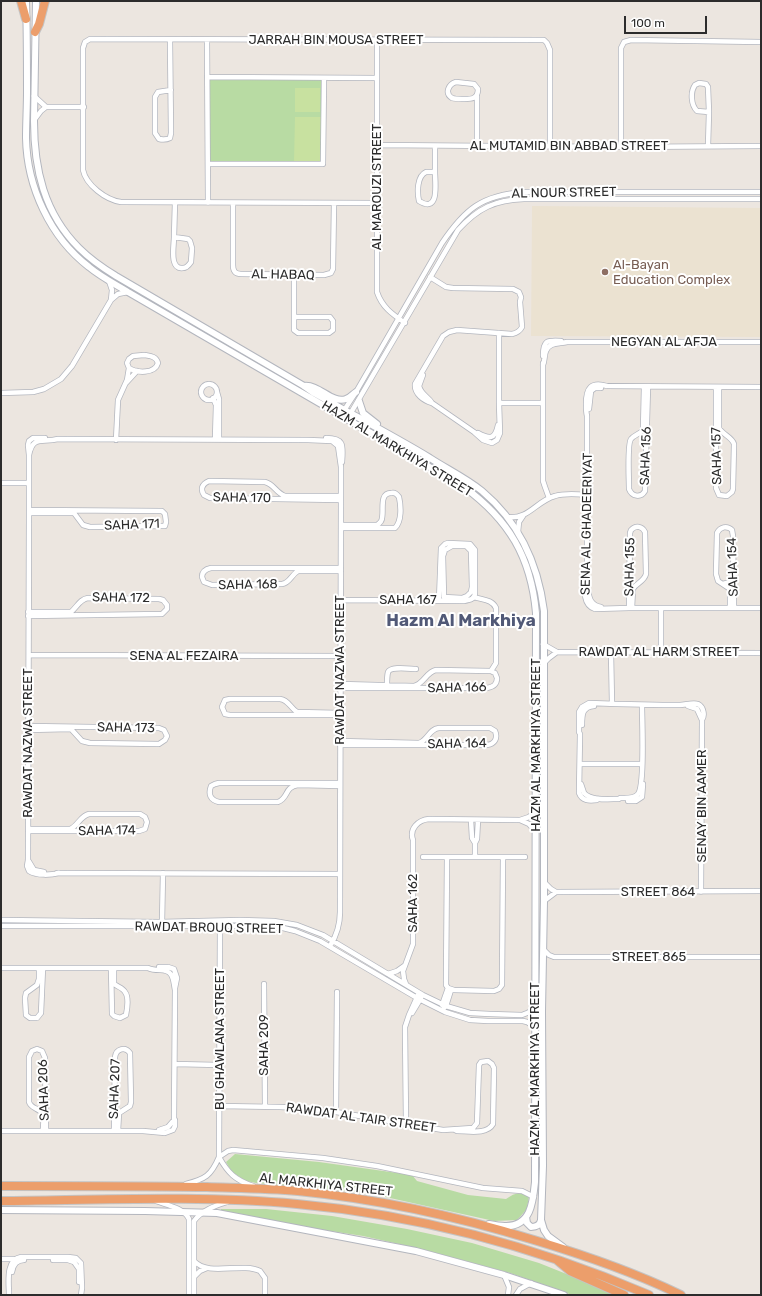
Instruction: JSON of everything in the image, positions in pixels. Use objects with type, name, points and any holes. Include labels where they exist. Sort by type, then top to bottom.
[{"type":"highway","points":[[21,1],[26,19]]},
{"type":"highway","points":[[35,32],[39,24],[45,1]]},
{"type":"highway","name":"AL MARKHIYA STREET","points":[[1,1186],[179,1186],[297,1191],[352,1197],[399,1205],[456,1218],[566,1250],[600,1261],[681,1295]]},
{"type":"highway","name":"AL MARKHIYA STREET","points":[[1,1201],[236,1200],[296,1204],[401,1218],[454,1229],[495,1240],[596,1273],[649,1295]]},
{"type":"highway","points":[[556,1259],[561,1265],[570,1271],[624,1295]]},
{"type":"street","name":"HAZM AL MARKHIYA STREET","points":[[26,1],[26,139],[29,168],[43,209],[63,241],[89,267],[109,281],[342,412]]},
{"type":"street","name":"HAZM AL MARKHIYA STREET","points":[[36,1],[34,96],[36,166],[42,188],[50,206],[62,228],[79,248],[116,276],[304,386],[349,417],[464,487],[477,496],[503,522],[515,540],[520,551],[529,574],[535,596],[536,613],[535,1165],[534,1197],[531,1209],[526,1217]]},
{"type":"street","name":"JARRAH BIN MOUSA STREET","points":[[376,203],[208,203],[114,201],[102,194],[89,182],[84,175],[82,166],[84,107],[83,48],[85,42],[90,39],[544,40],[548,43],[550,50],[550,146]]},
{"type":"street","points":[[170,40],[171,134],[170,138],[162,140],[159,139],[155,133],[155,96],[158,92],[170,90]]},
{"type":"street","points":[[207,40],[208,203]]},
{"type":"street","name":"AL MAROUZI STREET","points":[[377,40],[377,292],[382,305],[405,323]]},
{"type":"street","points":[[621,147],[621,48],[624,42],[631,40],[761,42]]},
{"type":"street","points":[[207,77],[377,78]]},
{"type":"street","points":[[208,164],[324,164],[324,78]]},
{"type":"street","points":[[477,96],[470,99],[455,99],[448,94],[449,86],[452,83],[471,82],[478,89],[477,146]]},
{"type":"street","points":[[708,146],[709,112],[708,88],[706,84],[696,84],[692,91],[694,107],[697,111],[709,112]]},
{"type":"street","points":[[34,96],[46,107]]},
{"type":"street","points":[[34,121],[38,114],[46,107],[84,107]]},
{"type":"street","name":"AL MUTAMID BIN ABBAD STREET","points":[[377,145],[621,147],[761,146]]},
{"type":"street","points":[[435,146],[436,196],[435,200],[432,202],[423,203],[419,201],[418,197],[420,176],[426,172],[435,172]]},
{"type":"street","name":"AL NOUR STREET","points":[[342,412],[356,392],[442,243],[463,215],[478,204],[494,197],[524,192],[761,192]]},
{"type":"street","points":[[685,192],[686,199]]},
{"type":"street","name":"AL NOUR STREET","points":[[349,417],[458,230],[481,210],[496,203],[524,198],[761,199]]},
{"type":"street","points":[[174,237],[188,239],[191,244],[191,262],[190,265],[185,268],[179,268],[176,266],[174,261],[174,237],[175,202]]},
{"type":"street","name":"AL HABAQ","points":[[233,202],[233,265],[235,273],[294,275],[324,275],[332,271],[334,266],[334,203]]},
{"type":"street","points":[[294,275],[294,317],[294,330],[296,332],[329,334],[333,330],[333,321],[330,317],[294,317]]},
{"type":"street","points":[[430,277],[446,287],[496,290],[514,293],[520,302],[521,328],[519,332],[512,334],[499,334],[459,331],[448,335],[437,346],[419,383],[419,388],[423,394],[432,401],[432,403],[474,432],[487,438],[491,437],[497,431],[499,421],[499,334]]},
{"type":"street","points":[[109,281],[112,290],[111,300]]},
{"type":"street","points":[[1,393],[33,392],[44,389],[61,379],[72,366],[111,300],[118,294],[128,292]]},
{"type":"street","name":"NEGYAN AL AFJA","points":[[549,498],[544,481],[544,365],[548,347],[567,342],[761,342]]},
{"type":"street","points":[[116,440],[118,400],[125,384],[129,368],[127,363],[128,361],[133,356],[152,356],[157,360],[157,366],[152,370],[137,370],[129,368]]},
{"type":"street","points":[[125,384],[137,370]]},
{"type":"street","points":[[217,392],[211,400],[205,399],[201,394],[201,388],[206,384],[209,384],[214,386],[217,392],[219,399],[217,439]]},
{"type":"street","points":[[304,386],[311,386],[327,395],[341,400],[347,399],[356,392]]},
{"type":"street","name":"SENA AL GHADEERIYAT","points":[[761,387],[607,386],[596,388],[591,391],[587,416],[587,582],[585,595],[586,602],[591,608],[598,609],[761,608]]},
{"type":"street","name":"SAHA 156","points":[[646,387],[646,491],[640,496],[635,496],[629,489],[629,445],[631,439],[643,430],[646,387]]},
{"type":"street","name":"SAHA 157","points":[[718,387],[720,430],[732,440],[734,444],[733,489],[727,496],[719,495],[717,492],[716,440],[718,387]]},
{"type":"street","points":[[213,398],[216,405],[217,439]]},
{"type":"street","points":[[359,401],[361,410],[366,417],[391,435]]},
{"type":"street","points":[[499,403],[544,403]]},
{"type":"street","name":"HAZM AL MARKHIYA STREET","points":[[349,417],[391,435],[454,472],[481,490],[495,503],[518,532],[537,573],[542,593],[544,611],[544,950],[542,1020],[543,1166],[541,1220],[544,1230],[548,1236],[566,1250]]},
{"type":"street","points":[[716,440],[725,435]]},
{"type":"street","points":[[636,436],[642,437],[647,442]]},
{"type":"street","name":"RAWDAT NAZWA STREET","points":[[330,946],[339,924],[340,874],[340,743],[341,714],[341,442],[330,438],[308,440],[58,439],[36,442],[31,446],[29,455],[27,866],[29,871],[32,873],[54,874],[340,874]]},
{"type":"street","name":"SAHA 170","points":[[213,481],[265,482],[270,483],[280,494],[285,496],[341,498],[210,498],[204,495],[202,488],[206,483],[213,481]]},
{"type":"street","points":[[1,483],[29,483]]},
{"type":"street","points":[[268,499],[272,495],[275,488]]},
{"type":"street","points":[[389,493],[396,494],[400,498],[399,523],[395,528],[341,526],[374,526],[379,524],[382,518],[384,497],[389,493]]},
{"type":"street","points":[[507,517],[516,518],[523,516],[549,498],[562,494],[587,495]]},
{"type":"street","points":[[80,521],[82,514],[86,510]]},
{"type":"street","name":"SAHA 171","points":[[29,511],[162,511],[165,514],[166,522],[165,526],[90,527],[83,525],[77,515],[72,512],[29,511]]},
{"type":"street","points":[[518,532],[519,522],[523,516]]},
{"type":"street","points":[[382,518],[387,528]]},
{"type":"street","name":"SAHA 155","points":[[634,527],[641,527],[646,532],[646,574],[645,578],[632,589],[631,608],[628,578],[630,534],[634,527]]},
{"type":"street","name":"SAHA 154","points":[[721,528],[730,528],[733,533],[734,577],[732,608],[730,590],[718,580],[716,574],[716,537],[721,528]]},
{"type":"street","name":"SAHA 167","points":[[442,599],[442,548],[445,544],[451,543],[470,544],[474,548],[476,593],[474,597]]},
{"type":"street","name":"SAHA 167","points":[[452,546],[468,547],[472,554],[471,592],[462,598],[442,599],[443,556],[445,550],[452,546]]},
{"type":"street","name":"SAHA 168","points":[[211,568],[341,570],[298,571],[288,582],[282,584],[212,585],[204,582],[202,577],[204,571],[211,568]]},
{"type":"street","points":[[284,568],[289,572],[291,578]]},
{"type":"street","points":[[724,584],[730,582],[734,577]]},
{"type":"street","points":[[628,578],[638,584]]},
{"type":"street","name":"SAHA 167","points":[[341,598],[467,600],[474,597],[491,601],[496,608],[496,664],[491,671]]},
{"type":"street","name":"SAHA 172","points":[[88,598],[159,599],[163,600],[167,605],[167,609],[162,614],[28,614],[73,611],[83,599],[88,598]]},
{"type":"street","points":[[77,606],[85,615]]},
{"type":"street","points":[[661,608],[661,652]]},
{"type":"street","points":[[543,664],[557,652],[544,644]]},
{"type":"street","name":"RAWDAT AL HARM STREET","points":[[557,652],[761,653]]},
{"type":"street","points":[[611,652],[612,704]]},
{"type":"street","name":"SENA AL FEZAIRA","points":[[28,655],[340,656]]},
{"type":"street","points":[[387,686],[388,672],[390,669],[416,669]]},
{"type":"street","name":"SAHA 166","points":[[436,670],[491,671],[495,673],[497,678],[496,683],[491,688],[341,686],[417,686],[430,672],[436,670]]},
{"type":"street","points":[[424,679],[429,688]]},
{"type":"street","points":[[230,699],[280,699],[290,704],[297,712],[341,714],[230,715],[226,714],[222,707],[225,700],[230,699]]},
{"type":"street","points":[[285,715],[290,704]]},
{"type":"street","name":"SENAY BIN AAMER","points":[[642,705],[642,797],[639,800],[624,801],[620,801],[619,799],[598,799],[588,797],[581,788],[579,714],[580,709],[586,704],[686,705],[697,709],[702,720],[702,892]]},
{"type":"street","points":[[80,739],[80,731],[85,727]]},
{"type":"street","name":"SAHA 173","points":[[28,728],[159,728],[164,730],[167,736],[165,740],[159,744],[90,743],[83,742],[71,729],[28,728]]},
{"type":"street","name":"SAHA 164","points":[[439,728],[490,728],[493,729],[496,734],[496,741],[491,744],[432,745],[340,743],[419,743],[423,742],[433,729],[439,728]]},
{"type":"street","points":[[428,735],[428,740],[432,745]]},
{"type":"street","points":[[580,764],[642,764]]},
{"type":"street","points":[[280,783],[285,787],[286,793]]},
{"type":"street","points":[[215,784],[340,784],[298,785],[290,788],[281,801],[275,802],[219,802],[214,801],[209,794],[211,786],[215,784]]},
{"type":"street","name":"SAHA 162","points":[[407,985],[403,975],[413,944],[412,831],[415,825],[429,819],[520,820],[530,817],[536,811]]},
{"type":"street","name":"SAHA 174","points":[[89,814],[140,814],[145,817],[147,822],[146,826],[142,830],[28,830],[70,829],[75,826],[82,817],[89,814]]},
{"type":"street","points":[[472,820],[472,838],[475,843]]},
{"type":"street","points":[[475,857],[478,820]]},
{"type":"street","points":[[520,820],[529,824],[535,833]]},
{"type":"street","points":[[79,822],[81,827],[86,831]]},
{"type":"street","points":[[423,857],[525,857]]},
{"type":"street","points":[[447,857],[446,985],[450,989],[494,991],[499,990],[501,986],[503,857]]},
{"type":"street","points":[[162,873],[162,924]]},
{"type":"street","points":[[544,882],[556,892],[544,901]]},
{"type":"street","name":"STREET 864","points":[[556,892],[761,891]]},
{"type":"street","name":"RAWDAT BROUQ STREET","points":[[1,920],[283,928],[295,930],[330,946],[435,1008],[470,1020],[523,1021],[536,1028]]},
{"type":"street","name":"RAWDAT BROUQ STREET","points":[[1,926],[162,924],[220,921],[284,922],[312,930],[333,941],[421,994],[444,1006],[470,1013],[522,1015],[528,1014],[536,1008]]},
{"type":"street","name":"BU GHAWLANA STREET","points":[[179,1186],[203,1179],[211,1173],[216,1166],[219,1157],[220,921]]},
{"type":"street","points":[[544,950],[549,955],[554,957]]},
{"type":"street","name":"STREET 865","points":[[554,957],[744,956],[761,953]]},
{"type":"street","name":"STREET 865","points":[[744,956],[761,957]]},
{"type":"street","points":[[543,966],[554,957]]},
{"type":"street","points":[[388,974],[398,971],[406,964]]},
{"type":"street","points":[[1,968],[148,968],[152,970],[164,970],[169,972],[172,976],[174,990],[175,1064],[174,1120],[167,1129],[143,1131],[1,1131]]},
{"type":"street","points":[[41,968],[42,994],[40,1015],[37,1018],[30,1018],[27,1017],[25,1013],[25,995],[27,991],[33,988],[38,982],[41,968]]},
{"type":"street","points":[[112,968],[114,982],[125,991],[127,997],[127,1013],[124,1017],[117,1018],[112,1014],[112,968]]},
{"type":"street","name":"SAHA 209","points":[[264,984],[265,1106]]},
{"type":"street","points":[[33,988],[42,994]]},
{"type":"street","points":[[111,994],[120,988]]},
{"type":"street","points":[[418,999],[443,1008],[450,989]]},
{"type":"street","points":[[336,1112],[337,992]]},
{"type":"street","points":[[406,1123],[406,1027],[409,1015],[421,994]]},
{"type":"street","name":"SAHA 206","points":[[37,1049],[42,1051],[44,1055],[46,1102],[44,1131],[43,1115],[40,1111],[31,1106],[29,1102],[29,1057],[32,1051],[37,1049]]},
{"type":"street","name":"SAHA 207","points":[[119,1050],[126,1050],[129,1051],[131,1056],[131,1102],[130,1106],[118,1115],[116,1131],[114,1104],[115,1054],[119,1050]]},
{"type":"street","points":[[485,1061],[492,1064],[494,1068],[493,1124],[491,1128],[486,1130],[477,1124],[478,1069],[481,1062],[485,1061]]},
{"type":"street","points":[[175,1064],[219,1065]]},
{"type":"street","points":[[36,1109],[42,1107],[46,1102]]},
{"type":"street","points":[[114,1104],[118,1108],[124,1109]]},
{"type":"street","name":"RAWDAT AL TAIR STREET","points":[[219,1106],[265,1106],[336,1112],[443,1130],[474,1128],[477,1124]]},
{"type":"street","name":"RAWDAT AL TAIR STREET","points":[[455,1130],[486,1130]]},
{"type":"street","points":[[260,1189],[243,1183],[229,1173],[219,1157],[228,1151],[233,1150],[323,1158],[405,1171],[483,1188],[522,1191],[534,1197]]},
{"type":"street","points":[[153,1200],[174,1207],[188,1216],[190,1224],[189,1295]]},
{"type":"street","points":[[194,1295],[194,1221],[204,1212],[219,1204],[236,1200]]},
{"type":"street","points":[[1,1210],[217,1213],[416,1251],[531,1283],[564,1295]]},
{"type":"street","points":[[526,1217],[527,1223],[531,1227],[539,1224],[541,1220]]},
{"type":"street","points":[[456,1218],[504,1226],[514,1226],[526,1217]]},
{"type":"street","points":[[1,1259],[14,1260],[21,1257],[76,1258],[81,1263],[82,1268],[82,1291],[80,1295]]},
{"type":"street","points":[[10,1295],[10,1270],[11,1264],[14,1260]]},
{"type":"street","points":[[10,1295],[12,1270],[16,1263],[21,1260],[68,1260],[74,1262],[79,1269],[80,1295]]},
{"type":"street","points":[[194,1260],[200,1266],[207,1268],[250,1268],[260,1271],[265,1278],[265,1295]]},
{"type":"street","points":[[194,1277],[200,1271],[207,1268]]},
{"type":"street","points":[[504,1275],[509,1287],[508,1295]]},
{"type":"street","points":[[516,1295],[520,1289],[531,1283]]},
{"type":"shaded area","name":"Al-Bayan Education Complex","points":[[532,206],[761,208],[761,337],[531,336]]},
{"type":"green space","points":[[209,80],[322,80],[322,163],[210,163]]},
{"type":"green space","points":[[295,88],[320,88],[320,112],[295,112]]},
{"type":"green space","points":[[295,117],[321,117],[320,162],[294,162]]},
{"type":"green space","points":[[235,1154],[319,1162],[412,1175],[417,1181],[468,1195],[506,1199],[514,1194],[520,1193],[529,1196],[527,1209],[517,1220],[494,1221],[372,1194],[256,1183],[246,1181],[232,1172],[226,1162]]},
{"type":"green space","points":[[221,1209],[266,1209],[332,1216],[407,1229],[472,1243],[539,1263],[619,1295],[572,1295],[510,1273],[421,1249],[363,1236],[221,1212]]},
{"type":"place","name":"Al-Bayan Education Complex","points":[[605,272]]},
{"type":"district","name":"Hazm Al Markhiya","points":[[461,621]]}]
